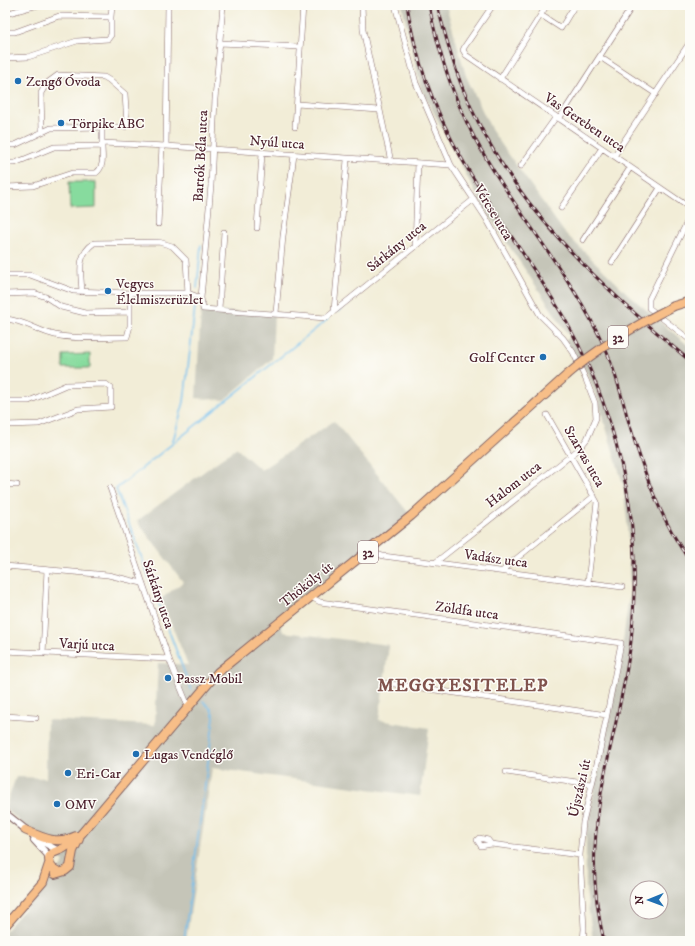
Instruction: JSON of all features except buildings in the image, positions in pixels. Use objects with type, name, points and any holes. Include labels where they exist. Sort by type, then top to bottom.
[{"type":"main road","name":"Thököly út","points":[[49,862],[50,855],[74,842],[218,672],[368,551],[464,470],[567,375],[601,348],[650,318],[674,306],[690,301]]},
{"type":"main road","points":[[23,828],[54,841],[68,840],[82,833]]},
{"type":"main road","name":"Thököly út","points":[[59,872],[68,869],[71,864],[71,858],[82,833]]},
{"type":"main road","points":[[59,850],[67,852],[71,858]]},
{"type":"main road","points":[[49,862],[52,868],[59,872]]},
{"type":"main road","name":"32","points":[[43,882],[49,862]]},
{"type":"main road","name":"32","points":[[5,926],[43,882],[59,872]]},
{"type":"street","points":[[5,14],[38,5]]},
{"type":"street","points":[[5,58],[28,57],[77,41],[108,39],[111,35],[110,17],[112,5]]},
{"type":"street","points":[[158,224],[164,146],[168,5]]},
{"type":"street","name":"Bartók Béla utca","points":[[202,309],[201,298],[223,5]]},
{"type":"street","points":[[295,127],[303,5]]},
{"type":"street","points":[[362,5],[363,30],[391,162]]},
{"type":"street","name":"Vércse utca","points":[[395,5],[416,83],[451,165],[474,199],[540,315],[563,338],[573,352],[595,403],[596,418]]},
{"type":"street","name":"Vas Gereben utca","points":[[493,5],[465,46],[463,50],[466,55],[690,208]]},
{"type":"street","points":[[500,79],[547,5]]},
{"type":"street","points":[[541,15],[561,28],[575,5]]},
{"type":"street","points":[[521,166],[558,118],[600,57],[633,5]]},
{"type":"street","points":[[5,32],[15,32],[59,16],[110,17]]},
{"type":"street","points":[[220,42],[300,47]]},
{"type":"street","points":[[614,156],[690,42]]},
{"type":"street","points":[[600,57],[656,94]]},
{"type":"street","points":[[5,145],[15,145],[51,128],[66,126],[125,127],[127,124],[126,101],[121,89],[104,77],[58,75],[46,83],[41,94],[42,131]]},
{"type":"street","points":[[297,104],[379,110]]},
{"type":"street","points":[[5,187],[33,186],[72,173],[96,173],[102,163],[102,127]]},
{"type":"street","name":"Nyúl utca","points":[[5,163],[14,163],[54,147],[102,145],[164,146],[347,160],[451,165]]},
{"type":"street","points":[[561,208],[602,148]]},
{"type":"street","points":[[257,228],[262,154]]},
{"type":"street","points":[[276,313],[283,236],[294,156]]},
{"type":"street","points":[[334,311],[347,160]]},
{"type":"street","points":[[415,247],[418,163]]},
{"type":"street","points":[[583,240],[630,168]]},
{"type":"street","points":[[612,262],[660,188]]},
{"type":"street","name":"Sárkány utca","points":[[202,309],[276,313],[326,318],[474,199]]},
{"type":"street","points":[[690,216],[649,299],[649,308],[690,340]]},
{"type":"street","points":[[219,309],[224,232]]},
{"type":"street","points":[[82,292],[81,259],[86,250],[94,243],[159,242],[172,246],[186,260],[188,293]]},
{"type":"street","points":[[5,274],[30,275],[73,291],[188,293],[201,298]]},
{"type":"street","points":[[5,294],[34,293],[46,297],[61,307],[85,313],[129,312]]},
{"type":"street","points":[[5,319],[15,319],[28,323],[55,336],[127,337],[130,326],[130,293]]},
{"type":"street","points":[[5,401],[29,401],[66,385],[106,384],[111,388],[111,408],[78,408],[40,424],[5,424]]},
{"type":"street","name":"Szarvas utca","points":[[547,415],[597,502],[588,582]]},
{"type":"street","name":"Halom utca","points":[[436,562],[588,439],[596,418]]},
{"type":"street","points":[[5,484],[18,485]]},
{"type":"street","name":"Sárkány utca","points":[[110,488],[169,659],[188,706]]},
{"type":"street","points":[[503,571],[594,496]]},
{"type":"street","name":"Vadász utca","points":[[368,551],[383,556],[622,587]]},
{"type":"street","points":[[5,566],[108,575],[142,583]]},
{"type":"street","points":[[43,654],[47,570]]},
{"type":"street","name":"Zöldfa utca","points":[[311,597],[320,602],[621,643]]},
{"type":"street","name":"Újszászi út","points":[[583,941],[584,928],[580,855],[583,822],[607,715],[621,643]]},
{"type":"street","name":"Varjú utca","points":[[5,651],[169,659]]},
{"type":"street","points":[[387,684],[607,715]]},
{"type":"street","points":[[5,716],[36,718]]},
{"type":"street","points":[[506,772],[591,784]]},
{"type":"street","points":[[5,813],[23,828],[47,854],[49,862]]},
{"type":"street","points":[[23,828],[59,850]]},
{"type":"street","points":[[491,844],[580,855]]},
{"type":"shaded area","points":[[402,5],[446,5],[466,76],[492,131],[564,232],[630,296],[690,347],[690,941],[593,941],[586,890],[586,833],[623,641],[630,590],[627,520],[623,484],[598,401],[587,373],[565,341],[570,337],[483,207],[421,88]]},
{"type":"shaded area","points":[[201,310],[274,314],[272,359],[224,400],[196,398]]},
{"type":"shaded area","points":[[334,421],[411,516],[280,622],[283,632],[389,645],[379,720],[429,728],[420,796],[212,768],[186,941],[5,941],[5,931],[52,879],[64,862],[5,808],[16,777],[46,778],[47,720],[155,725],[158,663],[188,665],[161,599],[183,582],[137,521],[236,448],[261,470]]},
{"type":"green space","points":[[69,182],[96,182],[96,208],[70,209]]},
{"type":"green space","points":[[90,354],[90,368],[63,368],[63,355]]},
{"type":"waterway","points":[[197,288],[201,245]]},
{"type":"waterway","points":[[172,444],[184,402],[196,298]]},
{"type":"waterway","points":[[338,312],[349,303]]},
{"type":"waterway","points":[[191,690],[116,489],[328,319]]},
{"type":"waterway","points":[[184,941],[214,717],[211,709],[203,701]]},
{"type":"railway","points":[[407,5],[415,46],[427,85],[443,122],[474,180],[542,281],[577,342],[603,402],[616,444],[626,486],[632,524],[634,602],[627,667],[597,821],[595,847],[596,894],[604,941]]},
{"type":"railway","points":[[429,5],[441,56],[452,89],[466,121],[489,164],[559,268],[591,320],[612,365],[652,492],[669,527],[690,561]]},
{"type":"railway","points":[[437,5],[452,58],[463,89],[482,130],[505,169],[531,205],[559,239],[622,302],[690,361]]},
{"type":"place","name":"Zengő Óvoda","points":[[18,81]]},
{"type":"place","name":"Törpike ABC","points":[[61,123]]},
{"type":"place","name":"Vegyes Élelmiszerüzlet","points":[[108,291]]},
{"type":"place","name":"Golf Center","points":[[543,357]]},
{"type":"place","name":"Passz Mobil","points":[[168,678]]},
{"type":"place","name":"Lugas Vendéglő","points":[[136,754]]},
{"type":"place","name":"Eri-Car","points":[[68,773]]},
{"type":"place","name":"OMV","points":[[57,804]]},
{"type":"district","name":"MEGGYESITELEP","points":[[463,685]]}]
